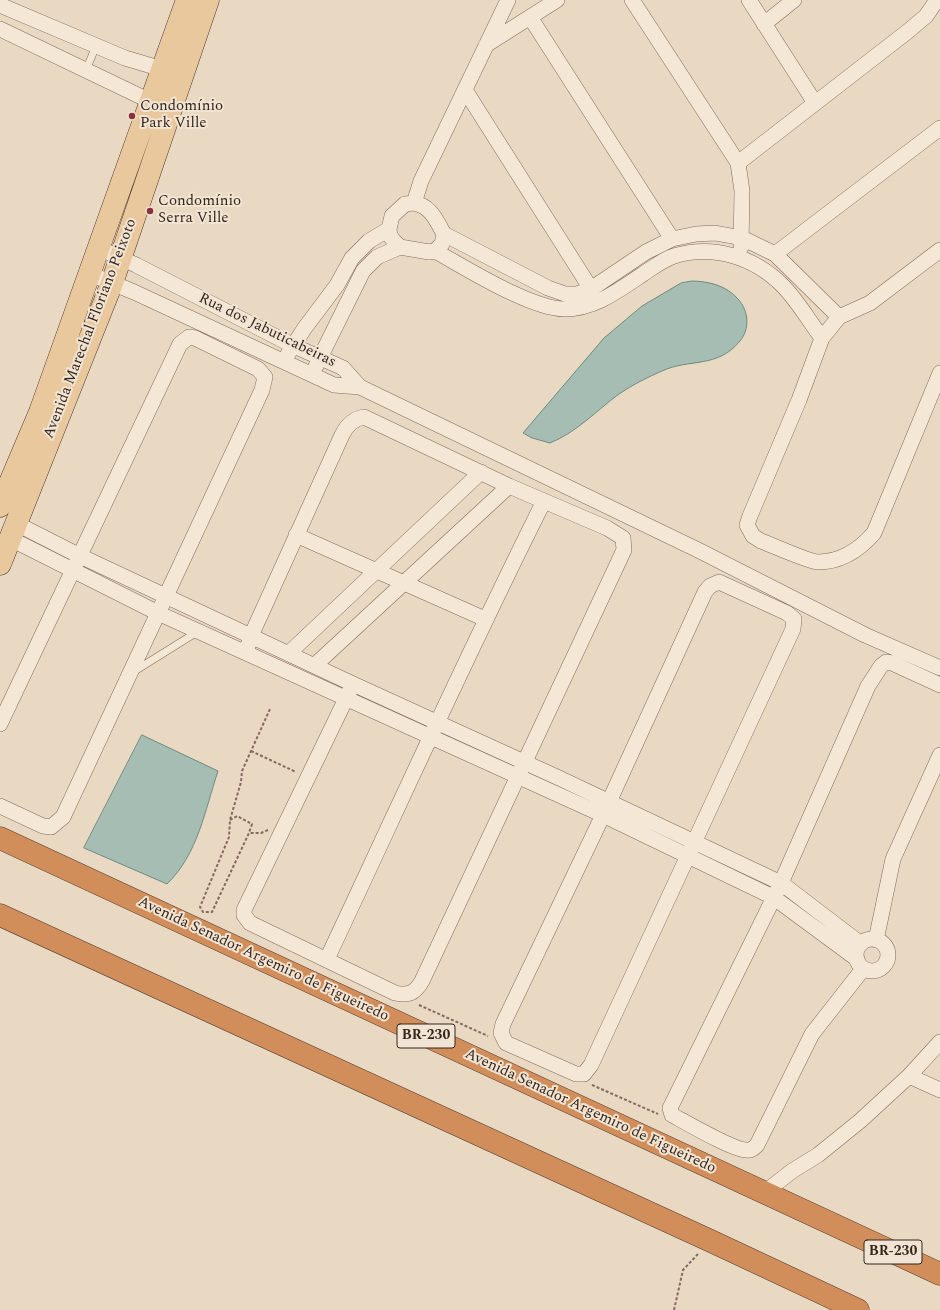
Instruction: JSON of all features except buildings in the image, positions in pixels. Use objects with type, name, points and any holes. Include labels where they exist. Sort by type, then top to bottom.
[{"type":"highway","name":"Avenida Senador Argemiro de Figueiredo","points":[[0,838],[940,1274]]},
{"type":"highway","points":[[0,915],[858,1310]]},
{"type":"main road","name":"Avenida Marechal Floriano Peixoto","points":[[0,506],[40,412],[152,102],[162,68],[187,0]]},
{"type":"main road","name":"Avenida Marechal Floriano Peixoto","points":[[0,564],[112,283],[208,0]]},
{"type":"main road","points":[[64,346],[85,349]]},
{"type":"street","points":[[414,203],[421,181],[508,0]]},
{"type":"street","points":[[486,45],[557,0]]},
{"type":"street","points":[[632,0],[738,163],[742,191],[742,238],[740,256]]},
{"type":"street","points":[[749,0],[815,104]]},
{"type":"street","points":[[764,24],[794,0]]},
{"type":"street","points":[[738,163],[907,32],[926,16],[938,0]]},
{"type":"street","points":[[0,5],[136,62],[162,68]]},
{"type":"street","points":[[15,11],[3,30],[152,102]]},
{"type":"street","points":[[530,17],[672,239]]},
{"type":"street","points":[[465,90],[592,289]]},
{"type":"street","points":[[775,254],[940,128]]},
{"type":"street","points":[[400,247],[390,236],[389,229],[392,216],[398,208],[405,204],[422,204],[428,208],[444,234],[548,288],[564,294],[577,294],[592,289],[646,252],[672,239],[696,234],[715,234],[742,238],[775,254],[839,317]]},
{"type":"street","points":[[284,363],[292,345],[337,285],[352,258],[369,241],[389,229]]},
{"type":"street","points":[[311,375],[363,271],[378,257],[400,247],[429,252],[435,251],[442,244],[444,234]]},
{"type":"street","name":"Rua dos Jabuticabeiras","points":[[99,248],[120,257],[292,345],[343,368],[360,387]]},
{"type":"street","points":[[940,250],[870,303],[839,317],[822,338],[747,525],[749,530],[761,541],[817,562],[832,560],[851,553],[864,543],[874,533],[940,372]]},
{"type":"street","points":[[435,251],[515,294],[544,306],[564,309],[586,306],[607,298],[674,256],[703,251],[740,256],[763,268],[783,286],[822,338]]},
{"type":"street","name":"Rua dos Jabuticabeiras","points":[[90,274],[334,385],[360,387]]},
{"type":"street","points":[[0,724],[73,569],[78,555],[175,352],[185,339],[190,337],[195,338],[258,369],[265,377],[265,383],[63,817],[51,826],[43,826],[0,806]]},
{"type":"street","points":[[360,387],[698,550],[865,635],[940,668]]},
{"type":"street","points":[[246,652],[251,636],[346,426],[357,418],[364,417],[509,486],[607,528],[623,538],[625,542],[624,550],[422,981],[417,989],[412,993],[405,995],[395,993],[250,923],[244,916],[244,910],[353,684]]},
{"type":"street","points":[[289,653],[481,472]]},
{"type":"street","points":[[315,665],[509,486]]},
{"type":"street","points":[[327,959],[438,723],[485,619],[544,501]]},
{"type":"street","points":[[14,532],[78,555],[353,684],[524,762],[687,857],[773,897],[868,971],[878,970],[886,964],[888,954],[884,945],[876,940],[870,940],[861,944],[856,954],[860,964]]},
{"type":"street","points":[[14,532],[73,569],[158,613],[431,738],[517,776],[605,808],[693,843],[781,883],[861,944]]},
{"type":"street","points":[[296,535],[376,572],[485,619]]},
{"type":"street","points":[[719,582],[788,613],[794,620],[793,629],[693,843],[588,1071],[580,1075],[576,1074],[506,1043],[502,1038],[503,1024],[705,592],[710,586],[719,582]]},
{"type":"street","points":[[860,964],[812,1034],[758,1145],[752,1150],[746,1150],[732,1145],[672,1115],[670,1108],[781,883],[868,686],[881,666],[886,662],[892,663],[940,685]]},
{"type":"street","points":[[876,940],[886,884],[893,860],[940,755]]},
{"type":"street","points":[[764,1192],[818,1154],[860,1121],[909,1076],[940,1042]]},
{"type":"street","points":[[909,1076],[940,1090]]},
{"type":"lane","points":[[86,70],[96,46]]},
{"type":"lane","points":[[130,674],[198,631]]},
{"type":"path","points":[[230,820],[237,816],[252,824],[212,912],[203,912],[200,907],[229,837],[230,820],[241,782],[242,771],[270,710]]},
{"type":"path","points":[[251,751],[296,772],[299,766]]},
{"type":"path","points":[[249,833],[261,833],[271,829]]},
{"type":"path","points":[[405,995],[416,1003],[486,1036],[502,1038]]},
{"type":"path","points":[[580,1075],[585,1082],[664,1117],[672,1115]]},
{"type":"path","points":[[674,1310],[683,1270],[697,1254],[713,1242]]},
{"type":"shaded area","points":[[692,281],[717,285],[734,294],[742,304],[746,314],[747,326],[740,341],[731,350],[722,356],[703,362],[672,367],[640,381],[619,394],[569,433],[550,443],[532,438],[523,433],[604,338],[642,306],[681,283]]},
{"type":"shaded area","points":[[142,735],[218,771],[199,831],[193,845],[178,872],[167,884],[84,848]]},
{"type":"place","name":"Condomínio Park Ville","points":[[132,116]]},
{"type":"place","name":"Condomínio Serra Ville","points":[[150,211]]}]
